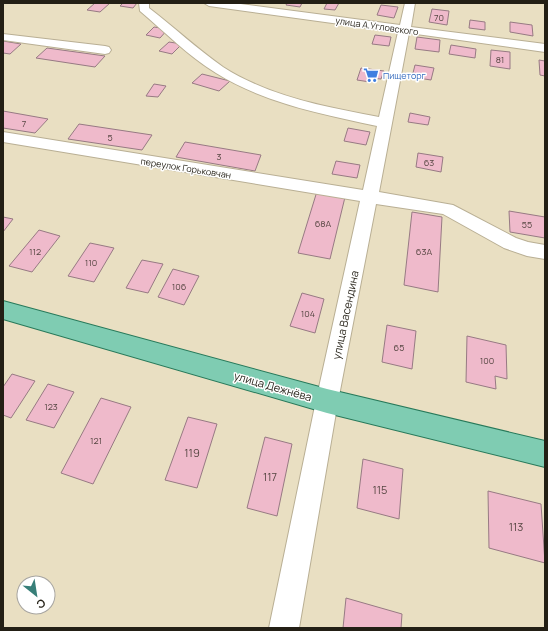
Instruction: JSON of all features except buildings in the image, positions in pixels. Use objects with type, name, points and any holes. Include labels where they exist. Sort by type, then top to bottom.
[{"type":"main road","name":"улица Дежнёва","points":[[3,310],[326,401],[545,454]]},
{"type":"street","points":[[144,3],[144,9],[148,13],[220,70],[248,85],[278,97],[325,110],[385,123]]},
{"type":"street","name":"улица А.Угловского","points":[[209,3],[545,48]]},
{"type":"street","name":"улица Васендина","points":[[284,628],[326,401],[410,3]]},
{"type":"street","points":[[3,37],[105,50]]},
{"type":"street","name":"переулок Горьковчан","points":[[3,137],[447,209],[510,243],[527,249],[545,252]]},
{"type":"place","name":"Пищеторг","points":[[371,75]]}]
